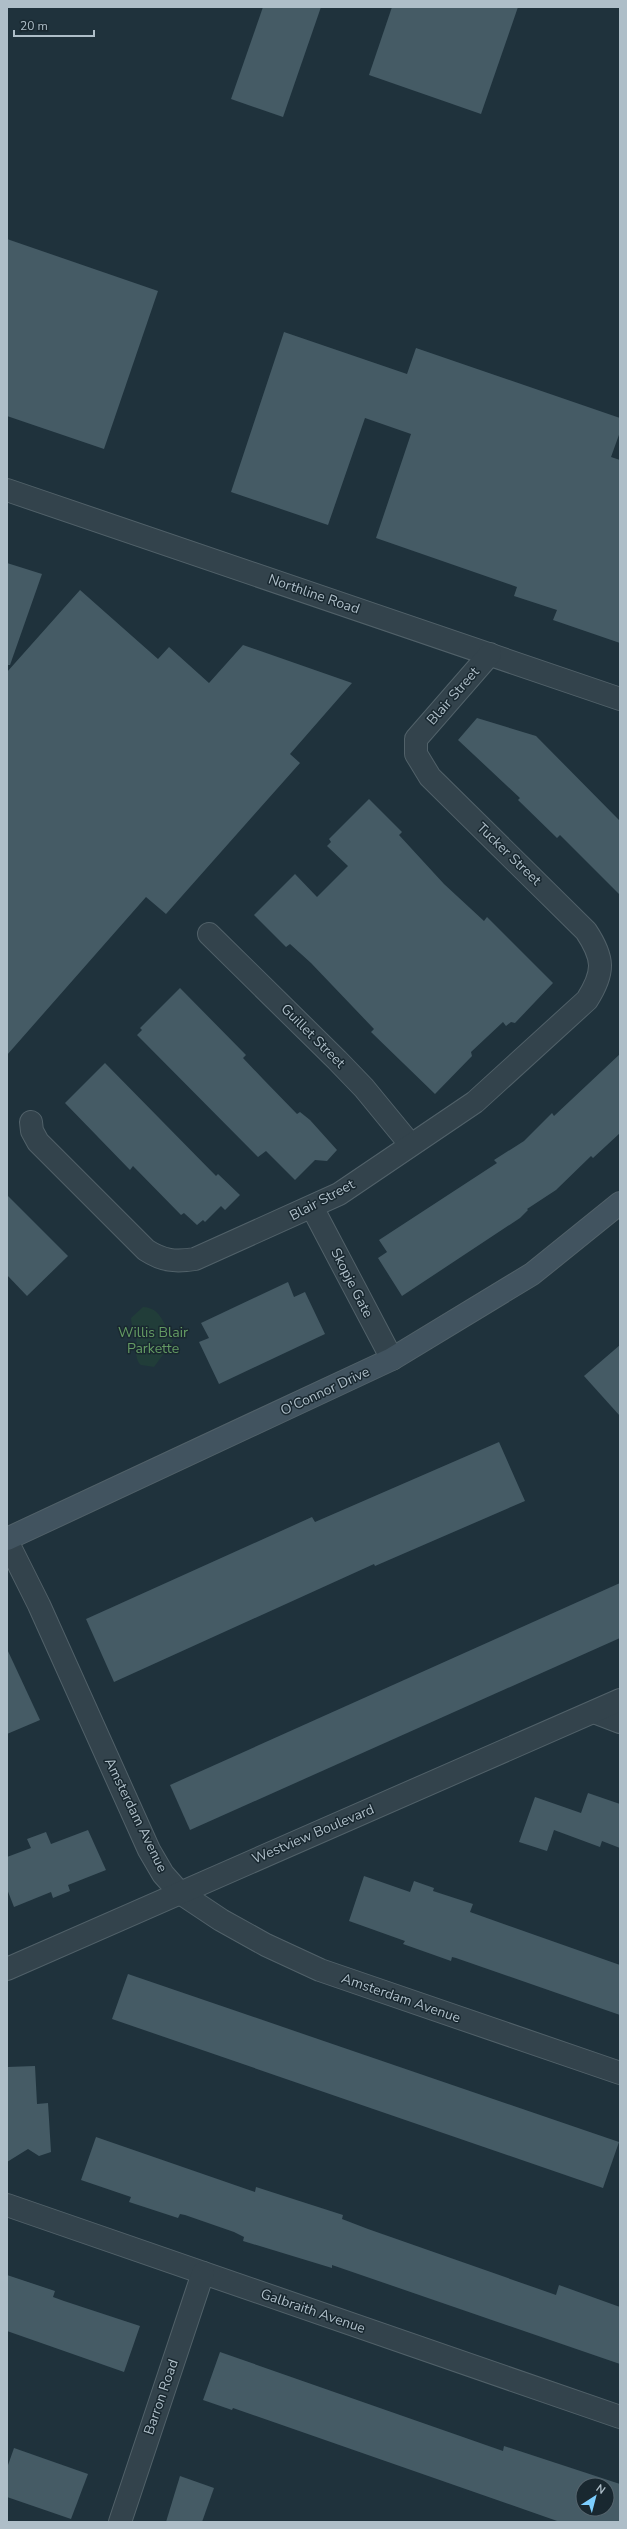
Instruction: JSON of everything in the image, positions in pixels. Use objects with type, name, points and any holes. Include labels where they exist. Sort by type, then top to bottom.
[{"type":"main road","name":"O'Connor Drive","points":[[7,1540],[392,1359],[532,1274],[620,1203]]},
{"type":"street","name":"Northline Road","points":[[7,490],[620,699]]},
{"type":"street","name":"Blair Street","points":[[416,739],[490,654]]},
{"type":"street","name":"Tucker Street","points":[[416,739],[416,754],[430,777],[586,931],[600,956],[601,971]]},
{"type":"street","name":"Guillet Street","points":[[209,934],[364,1088],[410,1144]]},
{"type":"street","name":"Blair Street","points":[[31,1122],[32,1131],[38,1142],[146,1250],[160,1258],[172,1262],[196,1259],[339,1194],[410,1144],[475,1102],[514,1069],[587,1000],[596,987],[601,971]]},
{"type":"street","name":"Skopje Gate","points":[[312,1207],[392,1359]]},
{"type":"street","name":"Amsterdam Avenue","points":[[7,1540],[39,1604],[149,1850],[163,1874],[179,1892],[221,1920],[266,1945],[320,1970],[620,2073]]},
{"type":"street","name":"Westview Boulevard","points":[[7,1969],[179,1892],[620,1700]]},
{"type":"street","points":[[594,1712],[620,1722]]},
{"type":"street","name":"Galbraith Avenue","points":[[7,2205],[620,2417]]},
{"type":"street","name":"Barron Road","points":[[120,2522],[203,2273]]},
{"type":"green space","name":"Willis Blair Parkette","points":[[143,1307],[154,1310],[158,1314],[165,1324],[173,1341],[154,1367],[141,1365],[136,1355],[136,1337],[131,1318]]},
{"type":"building","points":[[263,7],[321,7],[283,117],[231,99]]},
{"type":"building","points":[[392,7],[518,7],[481,114],[369,75]]},
{"type":"building","points":[[7,239],[158,291],[104,449],[7,416]]},
{"type":"building","points":[[284,332],[407,374],[416,348],[620,418],[620,432],[611,457],[620,460],[620,643],[553,620],[557,610],[514,596],[517,587],[376,538],[411,434],[365,418],[328,525],[231,492]]},
{"type":"building","points":[[7,563],[42,574],[10,665],[7,665]]},
{"type":"building","points":[[80,590],[158,659],[169,647],[209,683],[243,645],[352,683],[290,754],[300,763],[166,914],[146,897],[7,1055],[7,672]]},
{"type":"building","points":[[477,718],[536,736],[620,821],[620,895],[560,835],[557,838],[518,800],[520,798],[458,740]]},
{"type":"building","points":[[369,799],[402,832],[399,835],[444,884],[484,921],[487,917],[553,983],[515,1023],[511,1022],[506,1026],[503,1022],[471,1052],[472,1056],[435,1094],[371,1032],[374,1029],[311,963],[290,944],[286,947],[254,915],[295,874],[317,897],[348,866],[327,846],[331,842],[329,839]]},
{"type":"building","points":[[180,988],[246,1055],[243,1058],[263,1079],[297,1114],[300,1112],[310,1120],[337,1150],[327,1161],[315,1160],[295,1180],[266,1151],[258,1157],[137,1035],[142,1030],[140,1028]]},
{"type":"building","points":[[620,1054],[620,1133],[593,1158],[591,1156],[556,1190],[527,1209],[528,1210],[520,1218],[402,1296],[378,1258],[387,1252],[379,1240],[497,1163],[494,1160],[524,1141],[552,1113],[554,1116]]},
{"type":"building","points":[[105,1063],[216,1176],[218,1174],[240,1195],[225,1210],[221,1206],[205,1222],[203,1220],[197,1225],[184,1213],[181,1215],[133,1166],[130,1170],[65,1103]]},
{"type":"building","points":[[7,1195],[68,1256],[27,1296],[7,1275]]},
{"type":"building","points":[[288,1282],[294,1297],[305,1292],[325,1334],[219,1384],[199,1342],[209,1338],[201,1323]]},
{"type":"building","points":[[620,1345],[620,1416],[584,1376]]},
{"type":"building","points":[[499,1442],[525,1501],[375,1566],[374,1564],[114,1682],[86,1619],[312,1517],[315,1522]]},
{"type":"building","points":[[620,1583],[620,1638],[190,1830],[170,1785]]},
{"type":"building","points":[[7,1649],[40,1720],[7,1734]]},
{"type":"building","points":[[588,1793],[620,1804],[620,1848],[602,1841],[600,1847],[554,1830],[547,1851],[519,1842],[535,1797],[581,1813]]},
{"type":"building","points":[[88,1830],[106,1870],[68,1885],[70,1891],[53,1898],[51,1892],[14,1907],[7,1889],[7,1857],[31,1848],[27,1839],[46,1832],[51,1844]]},
{"type":"building","points":[[364,1876],[410,1892],[414,1881],[434,1888],[433,1891],[473,1904],[470,1912],[620,1965],[620,2015],[456,1958],[452,1957],[451,1961],[403,1944],[405,1941],[349,1921]]},
{"type":"building","points":[[128,1974],[619,2142],[603,2188],[112,2019]]},
{"type":"building","points":[[35,2066],[37,2104],[48,2103],[51,2152],[39,2156],[28,2149],[7,2162],[7,2067]]},
{"type":"building","points":[[96,2137],[255,2192],[256,2187],[343,2215],[342,2219],[368,2229],[556,2295],[559,2285],[620,2307],[620,2364],[332,2265],[332,2268],[243,2241],[244,2237],[234,2232],[185,2215],[180,2214],[178,2218],[129,2202],[131,2197],[81,2180]]},
{"type":"building","points":[[7,2275],[55,2291],[53,2297],[140,2326],[124,2372],[7,2331]]},
{"type":"building","points":[[220,2352],[503,2451],[504,2446],[599,2477],[575,2477],[575,2517],[615,2517],[615,2482],[620,2484],[620,2522],[560,2522],[233,2408],[232,2410],[203,2400]]},
{"type":"building","points":[[14,2448],[88,2474],[71,2519],[7,2497],[7,2468]]},
{"type":"building","points":[[180,2476],[214,2488],[202,2522],[166,2522]]}]
